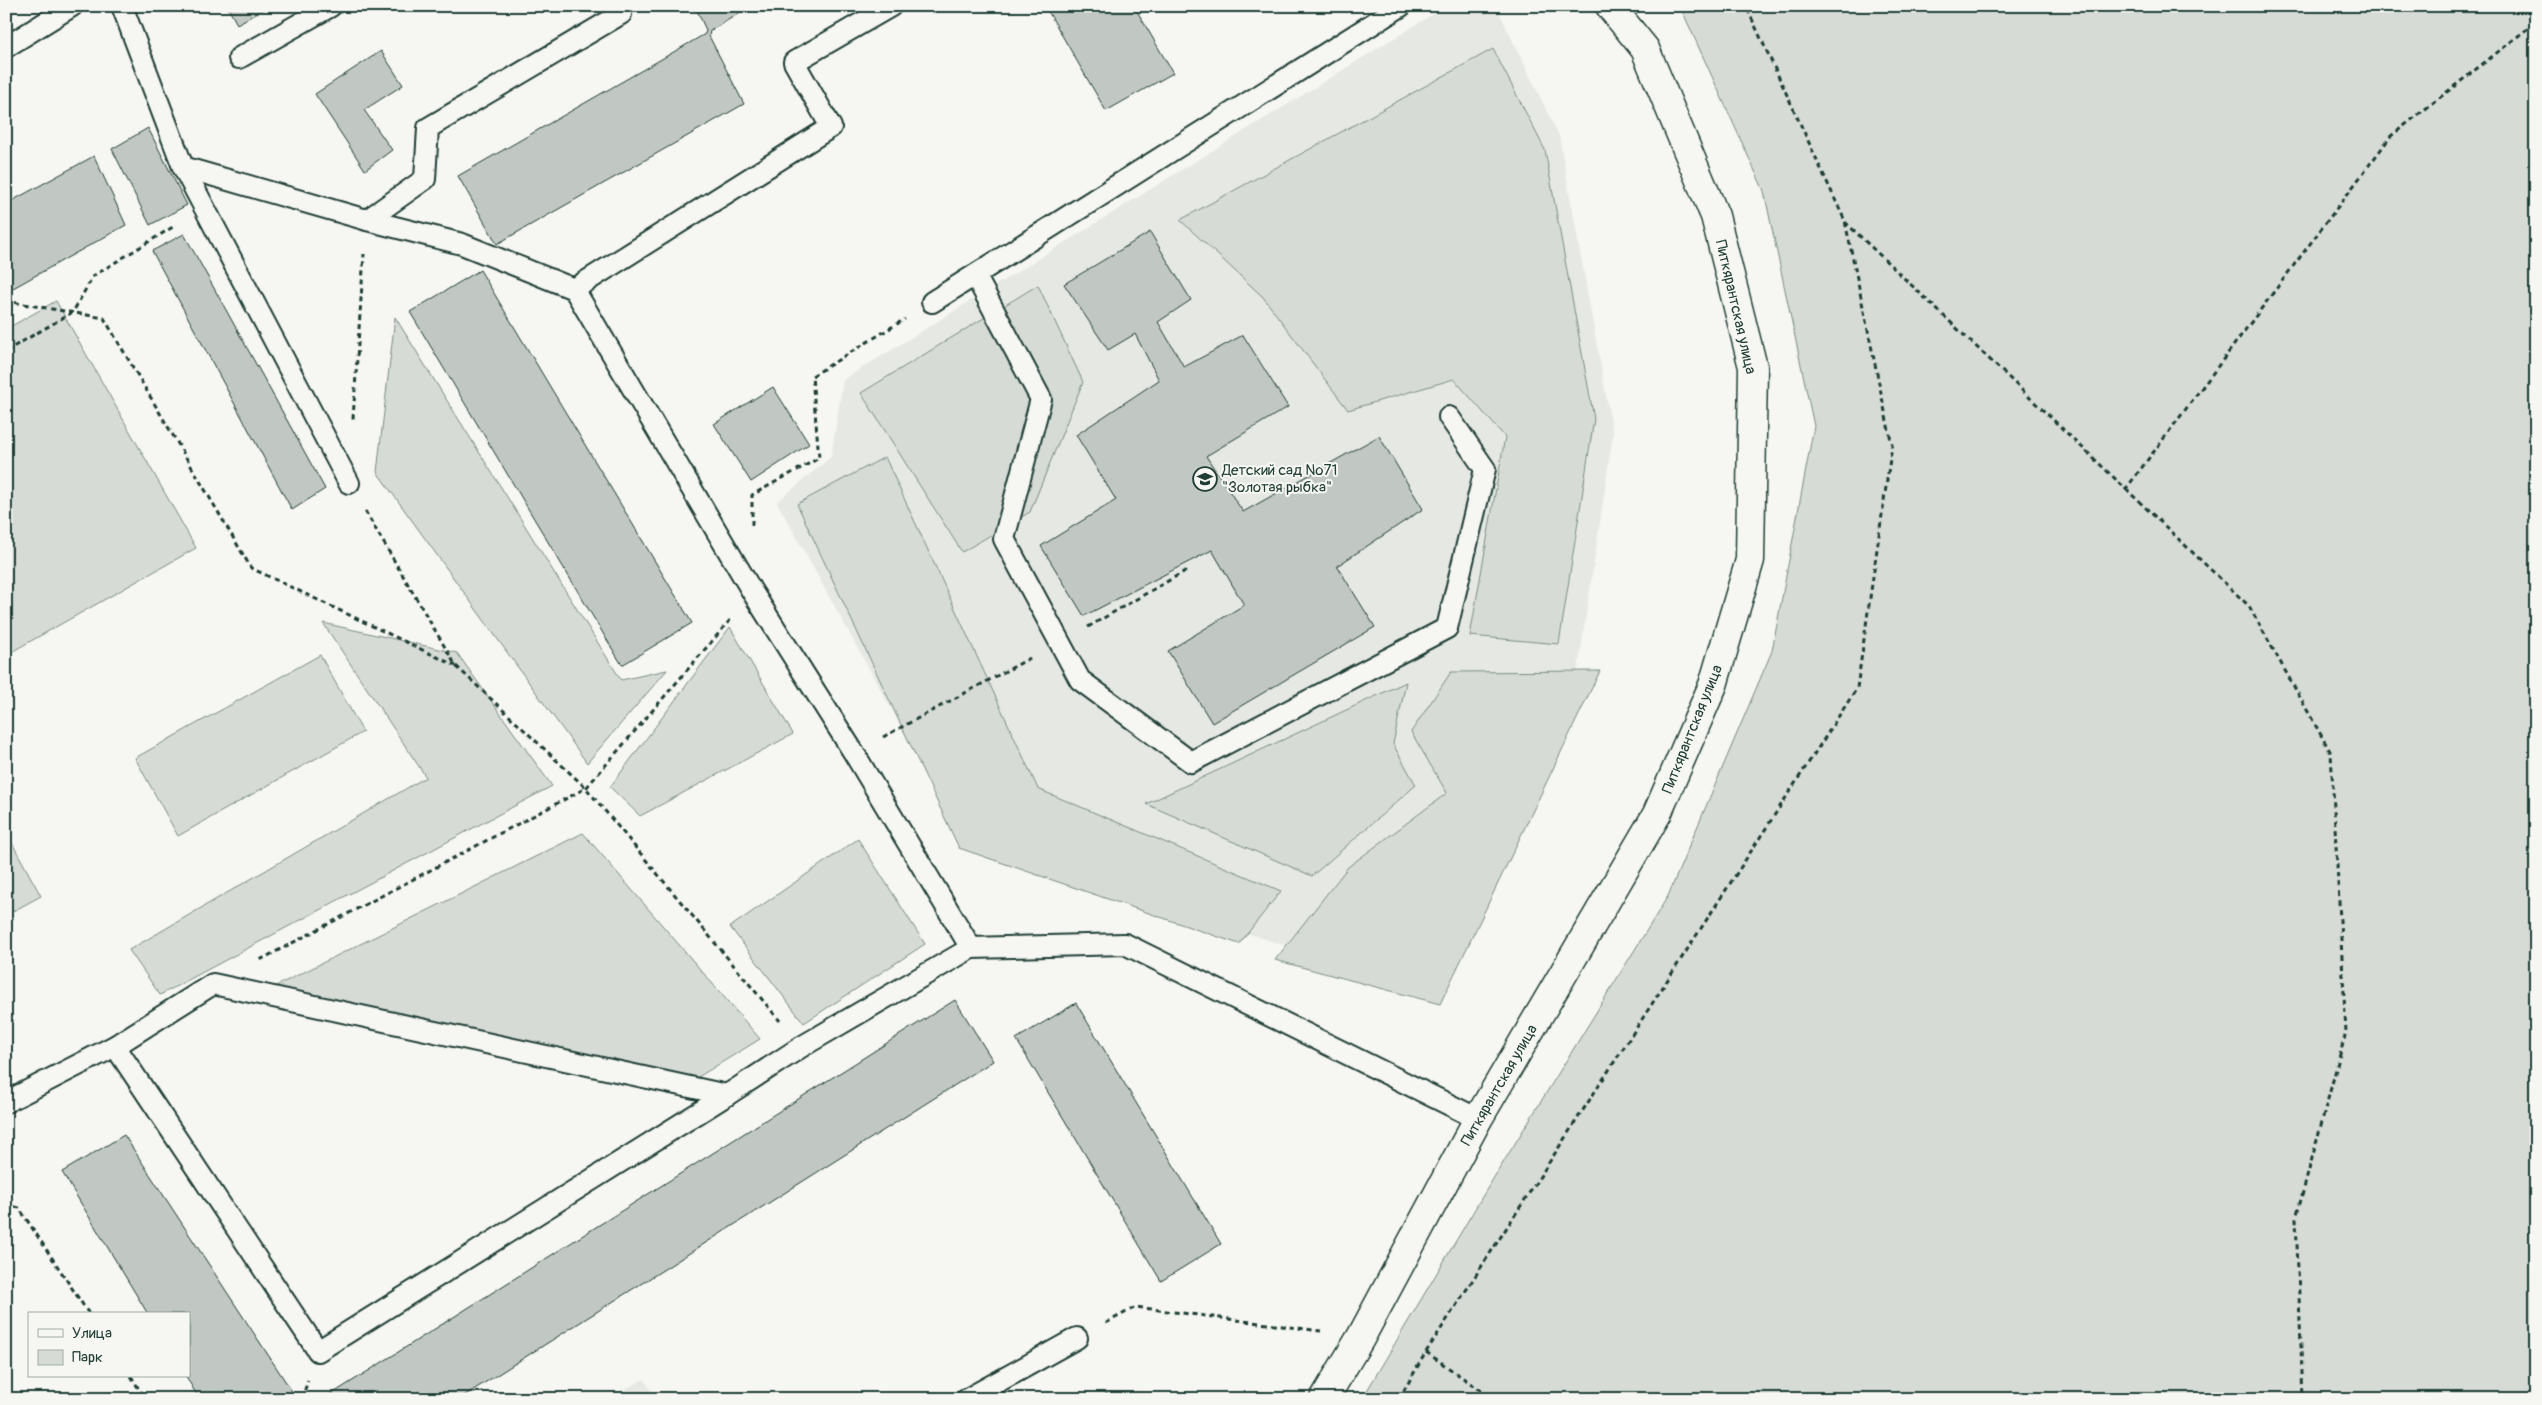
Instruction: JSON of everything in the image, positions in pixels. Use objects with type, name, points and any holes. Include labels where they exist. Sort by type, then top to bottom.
[{"type":"street","name":"Питкярантская улица","points":[[1324,1399],[1361,1337],[1478,1119],[1657,814],[1713,685],[1750,560],[1753,367],[1715,216],[1645,49],[1610,6]]},
{"type":"lane","points":[[122,6],[183,167],[349,483]]},
{"type":"lane","points":[[239,58],[331,6]]},
{"type":"lane","points":[[366,220],[425,179],[428,128],[622,14],[621,6]]},
{"type":"lane","points":[[574,289],[831,128],[794,62],[891,6]]},
{"type":"lane","points":[[932,302],[1401,6]]},
{"type":"lane","points":[[6,47],[63,8]]},
{"type":"lane","points":[[183,167],[366,220],[462,244],[574,289],[753,594],[854,753],[971,948]]},
{"type":"lane","points":[[975,276],[1041,399],[1004,539],[1080,680],[1191,762],[1447,628],[1485,469],[1449,417]]},
{"type":"lane","points":[[114,1046],[318,1351],[727,1096],[801,1047],[971,948],[1125,944],[1478,1119]]},
{"type":"lane","points":[[6,1102],[114,1046],[214,984],[727,1096]]},
{"type":"lane","points":[[967,1399],[1077,1338]]},
{"type":"path","points":[[1398,1399],[1426,1352],[1857,688],[1892,446],[1845,221],[1747,7]]},
{"type":"path","points":[[2125,490],[2391,136],[2536,22]]},
{"type":"path","points":[[353,425],[366,220]]},
{"type":"path","points":[[1845,221],[2125,490],[2249,606],[2331,753],[2346,1032],[2296,1218],[2303,1399]]},
{"type":"path","points":[[6,351],[73,312],[93,276],[180,223]]},
{"type":"path","points":[[6,301],[104,318],[250,568],[456,666]]},
{"type":"path","points":[[752,535],[752,495],[819,458],[812,376],[932,302]]},
{"type":"path","points":[[349,483],[456,666],[586,788],[801,1047]]},
{"type":"path","points":[[854,753],[1060,643],[1187,570]]},
{"type":"path","points":[[214,984],[586,788],[753,594]]},
{"type":"path","points":[[6,1204],[18,1208],[88,1312]]},
{"type":"path","points":[[1077,1338],[1136,1307],[1361,1337]]},
{"type":"path","points":[[1426,1352],[1494,1399]]},
{"type":"path","points":[[131,1378],[146,1399]]},
{"type":"shaded area","name":"Детский сад №71 \"Золотая рыбка\"","points":[[1446,6],[1496,6],[1559,136],[1613,434],[1573,703],[1422,990],[964,841],[777,502],[831,457],[843,380]]},
{"type":"shaded area","points":[[644,1379],[656,1399],[607,1399]]},
{"type":"green space","points":[[1680,6],[2536,6],[2536,1399],[1362,1399],[1485,1192],[1668,896],[1772,651],[1814,426],[1764,191]]},
{"type":"green space","points":[[1493,49],[1545,150],[1594,419],[1559,644],[1470,636],[1505,437],[1454,379],[1348,410],[1263,297],[1180,220]]},
{"type":"green space","points":[[1038,285],[1083,382],[1030,512],[962,552],[861,393]]},
{"type":"green space","points":[[56,301],[196,548],[6,655],[6,329]]},
{"type":"green space","points":[[395,317],[621,680],[667,670],[587,763],[377,472]]},
{"type":"green space","points":[[885,457],[1038,789],[1281,891],[1239,944],[959,848],[797,504]]},
{"type":"green space","points":[[323,623],[457,653],[552,786],[160,995],[129,950],[426,777]]},
{"type":"green space","points":[[730,627],[793,734],[640,816],[610,787]]},
{"type":"green space","points":[[320,655],[363,732],[178,836],[135,758]]},
{"type":"green space","points":[[1600,671],[1440,1004],[1275,960],[1348,867],[1447,793],[1411,732],[1451,672]]},
{"type":"green space","points":[[1406,682],[1393,744],[1416,785],[1312,876],[1146,804]]},
{"type":"green space","points":[[6,832],[41,896],[6,915]]},
{"type":"green space","points":[[583,833],[760,1039],[690,1082],[266,991]]},
{"type":"green space","points":[[858,839],[925,944],[804,1023],[730,927]]},
{"type":"building","points":[[227,6],[270,6],[237,24]]},
{"type":"building","points":[[695,6],[751,6],[710,31],[709,36],[744,104],[497,244],[458,176],[705,34],[706,30]]},
{"type":"building","points":[[1045,6],[1134,6],[1173,73],[1106,111]]},
{"type":"building","points":[[381,51],[403,85],[364,110],[392,150],[365,170],[315,94]]},
{"type":"building","points":[[148,128],[187,205],[150,225],[112,149]]},
{"type":"building","points":[[94,156],[126,225],[6,292],[6,204]]},
{"type":"building","points":[[1150,232],[1191,300],[1158,322],[1184,367],[1243,335],[1288,407],[1206,456],[1243,512],[1379,436],[1423,509],[1337,566],[1375,627],[1212,723],[1168,651],[1244,605],[1212,550],[1084,616],[1041,546],[1116,500],[1076,435],[1159,380],[1135,334],[1108,350],[1064,284]]},
{"type":"building","points":[[184,234],[325,489],[292,510],[152,251]]},
{"type":"building","points":[[480,270],[692,623],[622,665],[410,312]]},
{"type":"building","points":[[773,387],[809,444],[751,482],[714,424]]},
{"type":"building","points":[[955,1000],[993,1061],[459,1399],[324,1399]]},
{"type":"building","points":[[1076,1003],[1221,1244],[1161,1281],[1016,1039]]},
{"type":"building","points":[[124,1135],[293,1393],[284,1399],[199,1399],[187,1378],[190,1378],[190,1312],[147,1312],[62,1172]]},
{"type":"building","points":[[1107,1393],[1111,1399],[1097,1399]]},
{"type":"place","name":"Детский сад №71 \"Золотая рыбка\"","points":[[1205,479]]}]
